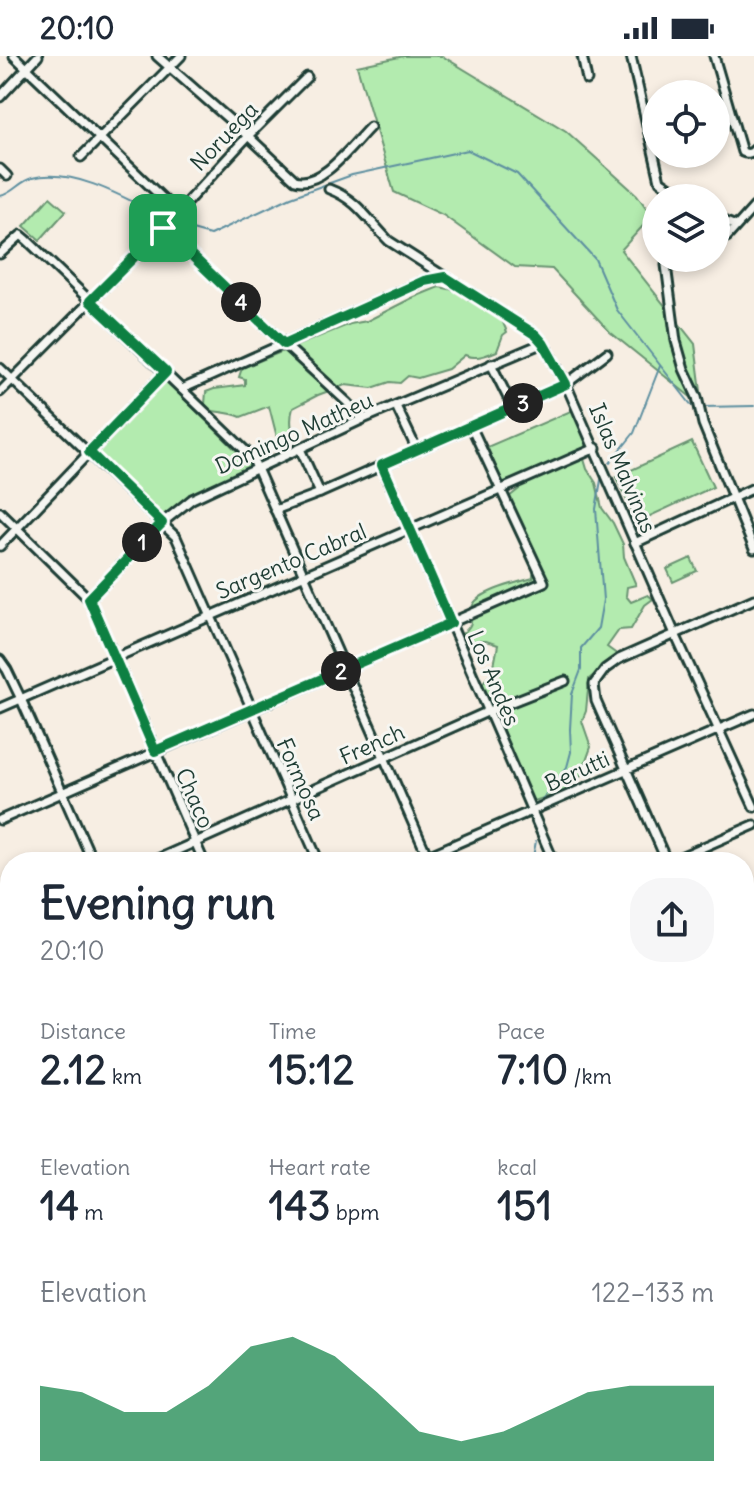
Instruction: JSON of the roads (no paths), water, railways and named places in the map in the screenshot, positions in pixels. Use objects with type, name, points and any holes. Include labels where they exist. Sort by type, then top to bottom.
[{"type":"street","points":[[14,56],[177,213]]},
{"type":"street","points":[[0,97],[38,56]]},
{"type":"street","points":[[157,56],[295,180],[314,180],[325,173],[370,127]]},
{"type":"street","points":[[81,157],[181,56]]},
{"type":"street","points":[[582,56],[587,80]]},
{"type":"street","points":[[631,56],[660,181],[664,184]]},
{"type":"street","points":[[706,56],[718,66]]},
{"type":"street","points":[[714,56],[742,152],[746,154],[754,150]]},
{"type":"street","points":[[718,66],[726,56]]},
{"type":"street","name":"Noruega","points":[[0,392],[307,77]]},
{"type":"street","points":[[0,169],[7,176]]},
{"type":"street","name":"Islas Malvinas","points":[[329,189],[357,205],[389,241],[536,335],[543,343],[596,448],[675,634],[754,807]]},
{"type":"street","points":[[730,233],[754,207]]},
{"type":"street","points":[[730,224],[736,226]]},
{"type":"street","points":[[164,226],[363,419]]},
{"type":"street","points":[[0,254],[21,235],[252,457],[425,852]]},
{"type":"street","points":[[667,272],[676,341],[684,369],[754,549]]},
{"type":"street","points":[[182,389],[424,281],[445,277]]},
{"type":"street","name":"Domingo Matheu","points":[[89,599],[162,523],[192,499],[363,419],[543,343]]},
{"type":"street","points":[[275,510],[566,384],[607,353]]},
{"type":"street","points":[[491,364],[513,408]]},
{"type":"street","name":"Formosa","points":[[0,368],[176,537],[314,852]]},
{"type":"street","points":[[0,546],[166,372]]},
{"type":"street","points":[[396,406],[417,450]]},
{"type":"street","points":[[0,820],[544,582],[471,426]]},
{"type":"street","name":"Sargento Cabral","points":[[0,708],[596,448]]},
{"type":"street","points":[[300,449],[320,493]]},
{"type":"street","name":"Los Andes","points":[[382,465],[550,852]]},
{"type":"street","points":[[635,543],[754,488]]},
{"type":"street","name":"Chaco","points":[[0,512],[89,599],[200,852]]},
{"type":"street","points":[[663,852],[596,701],[594,684],[605,669],[619,659],[754,599]]},
{"type":"street","points":[[0,660],[21,699],[89,852]]},
{"type":"street","name":"French","points":[[173,852],[489,711],[565,681]]},
{"type":"street","name":"Berutti","points":[[443,852],[754,714]]},
{"type":"street","points":[[691,852],[754,825]]},
{"type":"waterway","points":[[173,222],[210,235],[291,197],[352,175],[468,150],[517,174],[595,259],[617,310],[692,406]]},
{"type":"waterway","points":[[0,196],[32,178],[66,177],[102,187],[168,220]]},
{"type":"waterway","points":[[610,463],[634,433],[660,366]]},
{"type":"waterway","points":[[703,407],[754,406]]},
{"type":"waterway","points":[[540,802],[567,767],[571,752],[572,694],[581,670],[581,648],[598,628],[603,600],[596,509],[601,480]]},
{"type":"waterway","points":[[534,852],[536,841]]}]
